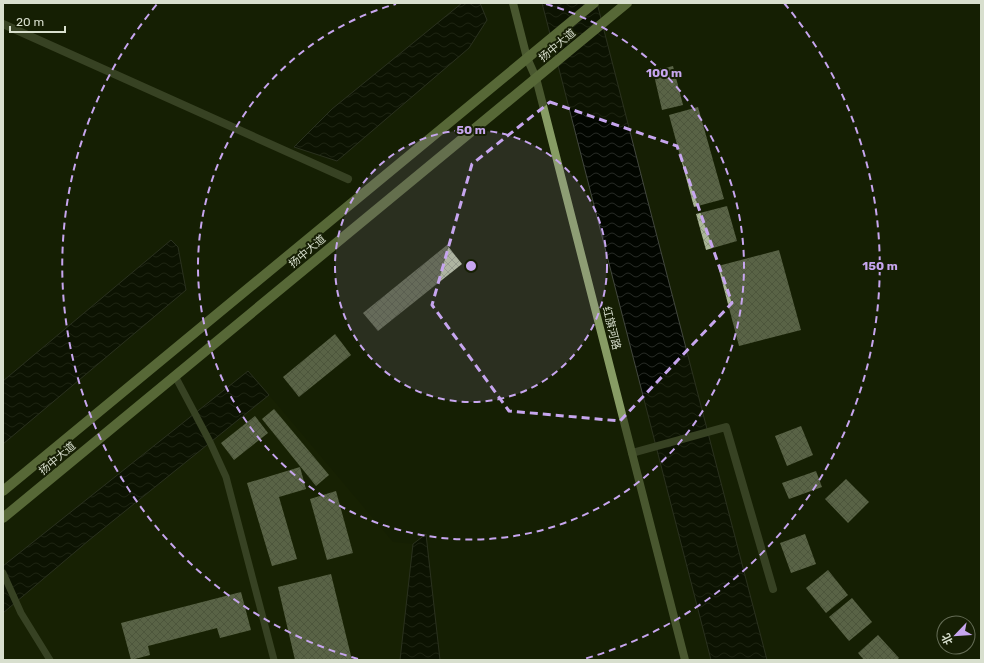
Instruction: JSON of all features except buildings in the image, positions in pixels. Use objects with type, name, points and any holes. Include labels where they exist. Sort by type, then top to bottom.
[{"type":"main road","name":"扬中大道","points":[[3,491],[594,3]]},
{"type":"main road","name":"扬中大道","points":[[3,518],[627,3]]},
{"type":"street","name":"红旗河路","points":[[513,3],[527,58],[536,78],[685,660]]},
{"type":"street","points":[[3,24],[348,180]]},
{"type":"street","points":[[632,453],[726,427],[773,589]]},
{"type":"lane","points":[[175,376],[210,442],[226,477],[274,660]]},
{"type":"lane","points":[[3,573],[21,613],[50,660]]},
{"type":"highlighted area","points":[[550,102],[677,146],[732,303],[620,421],[509,411],[432,305],[472,164]]},
{"type":"shaded area","points":[[269,395],[393,542],[413,544],[400,660],[3,660],[3,613],[88,541]]},
{"type":"water","points":[[462,3],[480,3],[487,20],[469,48],[337,161],[294,147],[332,109]]},
{"type":"water","points":[[542,3],[597,3],[767,660],[711,660]]},
{"type":"water","points":[[171,240],[178,247],[186,290],[3,444],[3,381]]},
{"type":"water","points":[[248,371],[269,395],[88,541],[3,613],[3,566]]},
{"type":"water","points":[[426,534],[440,660],[400,660],[413,544]]}]
